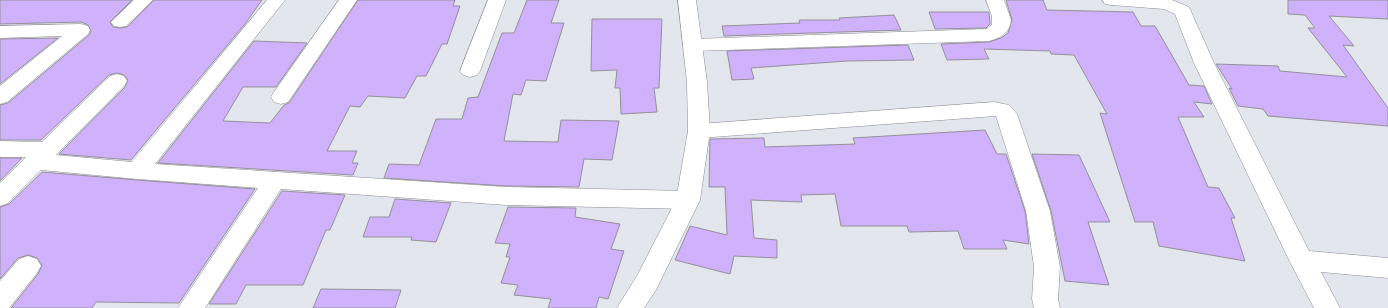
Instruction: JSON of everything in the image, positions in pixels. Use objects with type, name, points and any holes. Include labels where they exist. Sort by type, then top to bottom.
[{"type":"street","points":[[120,22],[144,0]]},
{"type":"street","points":[[137,171],[276,0]]},
{"type":"street","points":[[281,97],[348,0]]},
{"type":"street","points":[[470,71],[496,0]]},
{"type":"street","points":[[630,308],[647,282],[688,200],[699,131],[694,45],[687,0]]},
{"type":"street","points":[[694,45],[989,35],[998,32],[1002,26],[1002,20],[995,0]]},
{"type":"street","points":[[1111,0],[1167,4],[1183,11],[1204,63],[1301,260],[1328,308]]},
{"type":"street","points":[[0,32],[81,30],[0,97]]},
{"type":"street","points":[[0,197],[117,81]]},
{"type":"street","points":[[699,131],[994,109],[1002,110],[1007,114],[1038,211],[1047,267],[1045,299],[1047,308]]},
{"type":"street","points":[[0,149],[137,171],[506,196],[688,200]]},
{"type":"street","points":[[191,308],[275,180]]},
{"type":"street","points":[[1301,260],[1388,268]]},
{"type":"street","points":[[0,300],[28,266]]},
{"type":"building","points":[[0,0],[132,0],[110,22],[113,27],[120,28],[127,27],[154,0],[262,0],[245,24],[131,160],[59,154],[125,87],[128,80],[124,75],[117,73],[109,75],[41,140],[0,140],[0,105],[8,103],[89,35],[91,31],[88,25],[81,22],[0,24]]},
{"type":"building","points":[[358,0],[455,0],[453,6],[460,6],[447,44],[442,44],[426,76],[417,76],[405,98],[368,96],[360,107],[350,106],[327,151],[357,151],[352,163],[358,163],[353,175],[158,163],[254,41],[307,43],[276,87],[243,87],[223,121],[270,123],[284,105],[289,103]]},
{"type":"building","points":[[527,0],[559,0],[551,23],[564,23],[546,81],[526,80],[521,95],[513,94],[504,141],[558,142],[561,120],[619,121],[612,160],[584,159],[579,187],[506,186],[384,178],[389,164],[419,165],[436,119],[462,119],[468,98],[478,97],[502,33],[514,33]]},
{"type":"building","points":[[1006,0],[1043,0],[1047,10],[1133,12],[1141,26],[1155,26],[1189,85],[1204,86],[1212,104],[1194,102],[1204,117],[1178,117],[1208,187],[1219,188],[1235,218],[1231,218],[1245,261],[1159,246],[1153,222],[1135,222],[1100,113],[1107,114],[1074,55],[1051,54],[1050,51],[984,49],[989,59],[947,60],[941,44],[989,42],[1001,38],[1008,33],[1012,20]]},
{"type":"building","points":[[1288,0],[1388,0],[1388,19],[1329,16],[1354,46],[1343,45],[1388,108],[1388,126],[1268,116],[1263,109],[1238,106],[1229,88],[1232,89],[1216,64],[1278,66],[1280,71],[1347,77],[1308,28],[1315,28],[1305,15],[1288,14]]},
{"type":"building","points":[[929,12],[989,12],[990,24],[986,28],[935,29]]},
{"type":"building","points":[[894,15],[901,30],[724,36],[722,26],[800,23],[799,20],[840,20],[839,18]]},
{"type":"building","points":[[592,19],[662,19],[659,88],[654,88],[657,112],[621,114],[620,88],[615,88],[617,70],[591,71]]},
{"type":"building","points":[[58,38],[0,84],[0,39]]},
{"type":"building","points":[[908,45],[914,60],[847,61],[751,68],[754,79],[732,80],[727,51]]},
{"type":"building","points":[[985,130],[997,154],[1006,154],[1025,211],[1029,244],[1003,240],[1007,249],[964,249],[958,231],[909,232],[907,226],[841,226],[835,194],[801,195],[802,202],[751,200],[754,238],[777,240],[777,258],[734,256],[730,274],[675,260],[690,226],[727,235],[725,187],[709,187],[710,139],[764,138],[765,147],[855,144],[853,138]]},
{"type":"building","points":[[1032,154],[1079,155],[1110,222],[1088,222],[1109,285],[1065,281],[1051,211]]},
{"type":"building","points":[[0,158],[22,158],[0,181]]},
{"type":"building","points":[[42,172],[255,189],[179,303],[96,302],[92,308],[11,308],[38,274],[42,265],[37,258],[28,255],[18,258],[0,279],[0,207],[9,204]]},
{"type":"building","points":[[282,191],[345,195],[330,230],[326,230],[303,285],[246,285],[236,304],[209,304]]},
{"type":"building","points":[[395,199],[451,203],[436,242],[411,240],[412,237],[363,237],[370,217],[389,217]]},
{"type":"building","points":[[508,207],[576,208],[575,217],[620,224],[611,249],[624,251],[608,299],[599,297],[596,308],[548,308],[551,299],[514,295],[518,285],[501,283],[510,257],[506,257],[510,244],[495,243]]},
{"type":"building","points":[[321,289],[401,290],[395,308],[313,308]]}]
